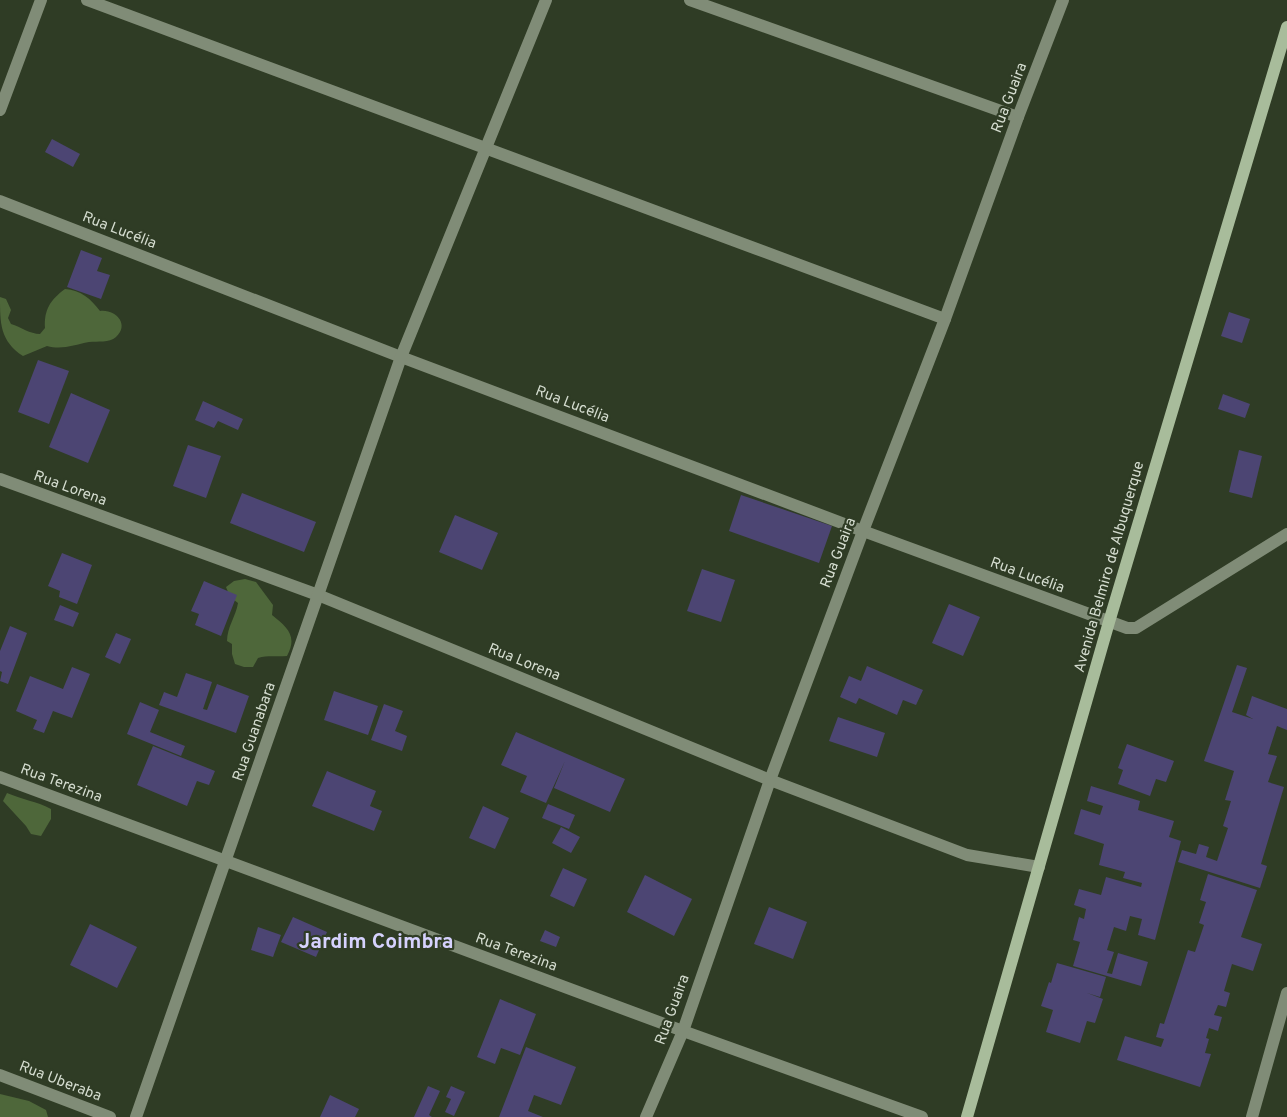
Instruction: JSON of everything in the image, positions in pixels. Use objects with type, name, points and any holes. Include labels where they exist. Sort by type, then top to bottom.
[{"type":"main road","name":"Avenida Belmiro de Albuquerque","points":[[967,1117],[1109,622],[1287,27]]},
{"type":"street","points":[[0,110],[41,0]]},
{"type":"street","points":[[87,0],[945,319]]},
{"type":"street","name":"Rua Guanabara","points":[[136,1117],[401,357],[546,0]]},
{"type":"street","points":[[690,0],[1018,117]]},
{"type":"street","name":"Rua Guaira","points":[[646,1117],[683,1030],[770,780],[1063,0]]},
{"type":"street","name":"Rua Lucélia","points":[[0,201],[401,357],[1127,628],[1136,628],[1287,534]]},
{"type":"street","name":"Rua Lorena","points":[[0,479],[318,595],[770,780],[968,855],[1039,867]]},
{"type":"street","name":"Rua Terezina","points":[[0,777],[922,1117]]},
{"type":"street","points":[[1252,1117],[1287,993]]},
{"type":"street","name":"Rua Uberaba","points":[[0,1075],[110,1117]]},
{"type":"green space","points":[[65,289],[85,296],[100,311],[116,315],[121,323],[120,332],[110,340],[63,347],[47,346],[23,356],[10,344],[3,331],[0,297],[6,299],[11,310],[8,318],[11,324],[40,334],[45,328],[49,306]]},
{"type":"green space","points":[[245,579],[256,582],[273,605],[272,615],[286,628],[291,637],[287,656],[258,658],[253,667],[235,664],[232,644],[227,641],[228,631],[238,603],[230,597],[226,587],[234,581]]},
{"type":"green space","points":[[7,793],[51,809],[51,819],[41,836],[31,834],[3,801]]},
{"type":"green space","points":[[0,1094],[29,1101],[46,1110],[48,1117],[0,1117]]},
{"type":"building","points":[[52,139],[80,154],[73,167],[45,152]]},
{"type":"building","points":[[81,250],[102,258],[97,271],[110,275],[101,299],[67,287]]},
{"type":"building","points":[[1229,312],[1250,319],[1242,343],[1221,336]]},
{"type":"building","points":[[38,360],[69,371],[49,424],[18,412]]},
{"type":"building","points":[[71,393],[110,410],[88,463],[49,447]]},
{"type":"building","points":[[1223,394],[1250,404],[1245,418],[1218,409]]},
{"type":"building","points":[[203,401],[243,419],[238,430],[218,421],[214,428],[195,420]]},
{"type":"building","points":[[188,445],[221,456],[206,498],[173,486]]},
{"type":"building","points":[[1239,450],[1262,456],[1252,498],[1229,492]]},
{"type":"building","points":[[242,493],[316,522],[304,552],[230,523]]},
{"type":"building","points":[[741,495],[832,526],[819,563],[729,531]]},
{"type":"building","points":[[455,515],[498,533],[482,570],[439,552]]},
{"type":"building","points":[[62,553],[92,565],[77,604],[59,597],[60,591],[48,586]]},
{"type":"building","points":[[702,569],[735,580],[721,622],[687,611]]},
{"type":"building","points":[[204,581],[237,595],[221,636],[195,625],[199,614],[191,611]]},
{"type":"building","points":[[949,604],[980,617],[963,656],[932,643]]},
{"type":"building","points":[[60,605],[79,613],[73,627],[54,620]]},
{"type":"building","points":[[10,626],[27,633],[8,684],[0,681],[2,672],[0,671],[0,651]]},
{"type":"building","points":[[116,633],[131,639],[120,664],[105,657]]},
{"type":"building","points":[[1237,665],[1247,668],[1232,712],[1253,719],[1246,715],[1252,696],[1287,709],[1287,730],[1277,726],[1268,754],[1277,756],[1268,782],[1284,787],[1261,864],[1267,866],[1260,888],[1178,862],[1182,850],[1196,854],[1199,844],[1209,847],[1206,857],[1217,861],[1228,828],[1223,826],[1231,801],[1225,800],[1234,771],[1204,761]]},
{"type":"building","points":[[867,666],[923,690],[916,705],[903,700],[897,715],[859,698],[856,704],[840,697],[849,676],[861,681]]},
{"type":"building","points":[[72,667],[90,674],[72,718],[53,711],[44,733],[33,729],[37,720],[16,711],[30,676],[63,689]]},
{"type":"building","points":[[186,673],[212,682],[203,709],[207,710],[217,684],[249,696],[236,733],[159,705],[164,692],[177,697]]},
{"type":"building","points":[[334,691],[378,706],[368,735],[324,720]]},
{"type":"building","points":[[140,702],[159,710],[150,732],[185,746],[181,756],[127,734]]},
{"type":"building","points":[[384,704],[403,711],[395,731],[407,736],[402,751],[371,740]]},
{"type":"building","points":[[838,717],[885,733],[877,757],[829,741]]},
{"type":"building","points":[[516,732],[625,779],[610,812],[554,788],[565,761],[546,803],[520,792],[527,776],[501,765]]},
{"type":"building","points":[[1127,744],[1174,761],[1166,782],[1156,779],[1150,796],[1118,784],[1123,770],[1118,768]]},
{"type":"building","points":[[153,746],[215,771],[209,785],[197,781],[187,806],[137,785]]},
{"type":"building","points":[[327,771],[376,791],[370,806],[382,811],[374,831],[312,806]]},
{"type":"building","points":[[1091,786],[1140,801],[1138,810],[1174,821],[1169,837],[1181,841],[1155,940],[1138,935],[1142,919],[1130,916],[1126,931],[1114,927],[1107,950],[1114,952],[1107,973],[1112,974],[1118,953],[1148,962],[1141,986],[1073,966],[1080,942],[1073,940],[1079,917],[1084,919],[1086,909],[1074,905],[1079,889],[1101,895],[1106,877],[1141,887],[1142,883],[1123,878],[1125,872],[1099,865],[1104,844],[1074,834],[1081,809],[1100,815],[1103,806],[1087,801]]},
{"type":"building","points":[[548,804],[575,815],[569,829],[542,818]]},
{"type":"building","points":[[483,806],[509,818],[495,849],[469,838]]},
{"type":"building","points":[[561,827],[580,837],[571,853],[552,843]]},
{"type":"building","points":[[563,868],[587,879],[574,907],[550,896]]},
{"type":"building","points":[[1208,874],[1257,890],[1241,937],[1262,944],[1253,971],[1232,964],[1224,991],[1230,993],[1226,1007],[1218,1005],[1214,1015],[1222,1017],[1218,1031],[1209,1028],[1206,1038],[1209,1039],[1205,1053],[1211,1054],[1200,1087],[1117,1060],[1125,1036],[1161,1047],[1164,1039],[1156,1037],[1160,1023],[1164,1024],[1188,950],[1195,952],[1204,925],[1199,923],[1206,902],[1200,900]]},
{"type":"building","points":[[645,875],[692,899],[674,936],[627,912]]},
{"type":"building","points":[[769,907],[807,922],[793,959],[754,944]]},
{"type":"building","points":[[293,917],[327,932],[316,957],[281,942]]},
{"type":"building","points":[[90,924],[137,947],[117,988],[70,965]]},
{"type":"building","points":[[258,927],[281,935],[273,957],[251,950]]},
{"type":"building","points":[[545,930],[560,937],[556,947],[540,941]]},
{"type":"building","points":[[1057,963],[1106,977],[1100,997],[1087,993],[1103,999],[1095,1023],[1087,1021],[1080,1043],[1046,1032],[1053,1010],[1041,1006]]},
{"type":"building","points":[[500,999],[536,1014],[520,1055],[501,1048],[495,1064],[477,1057]]},
{"type":"building","points":[[526,1047],[576,1067],[561,1105],[534,1095],[528,1111],[543,1117],[499,1117]]},
{"type":"building","points":[[428,1086],[440,1091],[429,1115],[432,1117],[414,1117]]},
{"type":"building","points":[[451,1086],[465,1092],[454,1116],[445,1112],[451,1099],[446,1097]]},
{"type":"building","points":[[330,1095],[359,1109],[355,1117],[320,1117]]},
{"type":"district","name":"Jardim Coimbra","points":[[376,942]]}]
